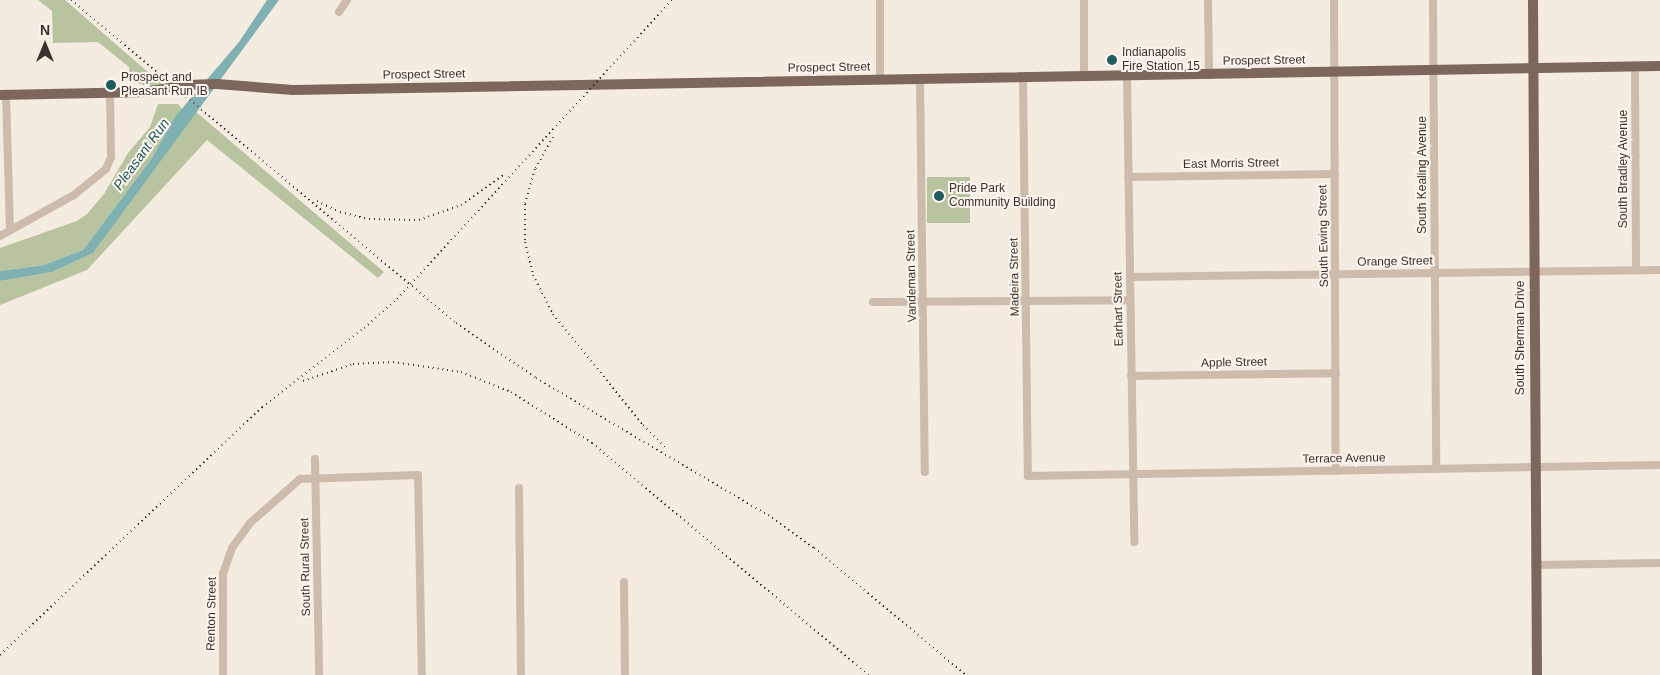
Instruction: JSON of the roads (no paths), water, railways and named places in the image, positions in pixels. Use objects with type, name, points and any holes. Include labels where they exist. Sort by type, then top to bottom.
[{"type":"main road","name":"South Sherman Drive","points":[[1532,0],[1537,675]]},
{"type":"main road","name":"Prospect Street","points":[[3,95],[160,91],[194,84],[293,90],[1660,66]]},
{"type":"street","points":[[339,12],[347,0]]},
{"type":"street","points":[[880,0],[880,80]]},
{"type":"street","points":[[1084,0],[1084,76]]},
{"type":"street","points":[[1208,0],[1209,75]]},
{"type":"street","name":"South Ewing Street","points":[[1334,0],[1336,471]]},
{"type":"street","name":"South Kealing Avenue","points":[[1433,0],[1436,469]]},
{"type":"street","name":"South Bradley Avenue","points":[[1635,67],[1636,270]]},
{"type":"street","name":"Earhart Street","points":[[1127,76],[1134,542]]},
{"type":"street","name":"Madeira Street","points":[[1024,78],[1028,476]]},
{"type":"street","name":"Vandeman Street","points":[[920,79],[925,472]]},
{"type":"street","points":[[0,236],[74,195],[109,164],[110,93]]},
{"type":"street","points":[[3,95],[10,230]]},
{"type":"street","name":"East Morris Street","points":[[1128,177],[1335,174]]},
{"type":"street","name":"Orange Street","points":[[1130,278],[1660,270]]},
{"type":"street","points":[[873,302],[1130,300]]},
{"type":"street","name":"Apple Street","points":[[1131,376],[1336,373]]},
{"type":"street","name":"South Rural Street","points":[[315,459],[319,675]]},
{"type":"street","name":"Terrace Avenue","points":[[1028,476],[1660,465]]},
{"type":"street","points":[[316,477],[418,475],[422,675]]},
{"type":"street","name":"Renton Street","points":[[223,675],[221,592],[230,553],[244,530],[289,485],[300,478],[316,477]]},
{"type":"street","points":[[518,488],[521,675]]},
{"type":"street","points":[[1535,565],[1660,563]]},
{"type":"street","points":[[624,582],[625,675]]},
{"type":"water","name":"Pleasant Run","points":[[267,0],[279,0],[93,253],[52,272],[0,281],[0,271],[44,265],[83,250],[152,158],[174,118],[239,42]]},
{"type":"railway","points":[[71,0],[456,323],[536,378],[768,515],[814,548],[966,675]]},
{"type":"railway","points":[[0,655],[262,407],[364,328],[397,299],[672,0]]},
{"type":"railway","points":[[553,137],[535,169],[525,204],[525,242],[533,275],[553,314],[643,425],[666,448]]},
{"type":"railway","points":[[317,201],[340,212],[369,219],[419,220],[461,205],[505,174]]},
{"type":"railway","points":[[303,381],[353,364],[393,362],[461,372],[511,392],[592,443],[868,675]]},
{"type":"place","name":"Indianapolis Fire Station 15","points":[[1112,60]]},
{"type":"place","name":"Prospect and Pleasant Run IB","points":[[111,85]]},
{"type":"place","name":"Pride Park Community Building","points":[[939,196]]}]
